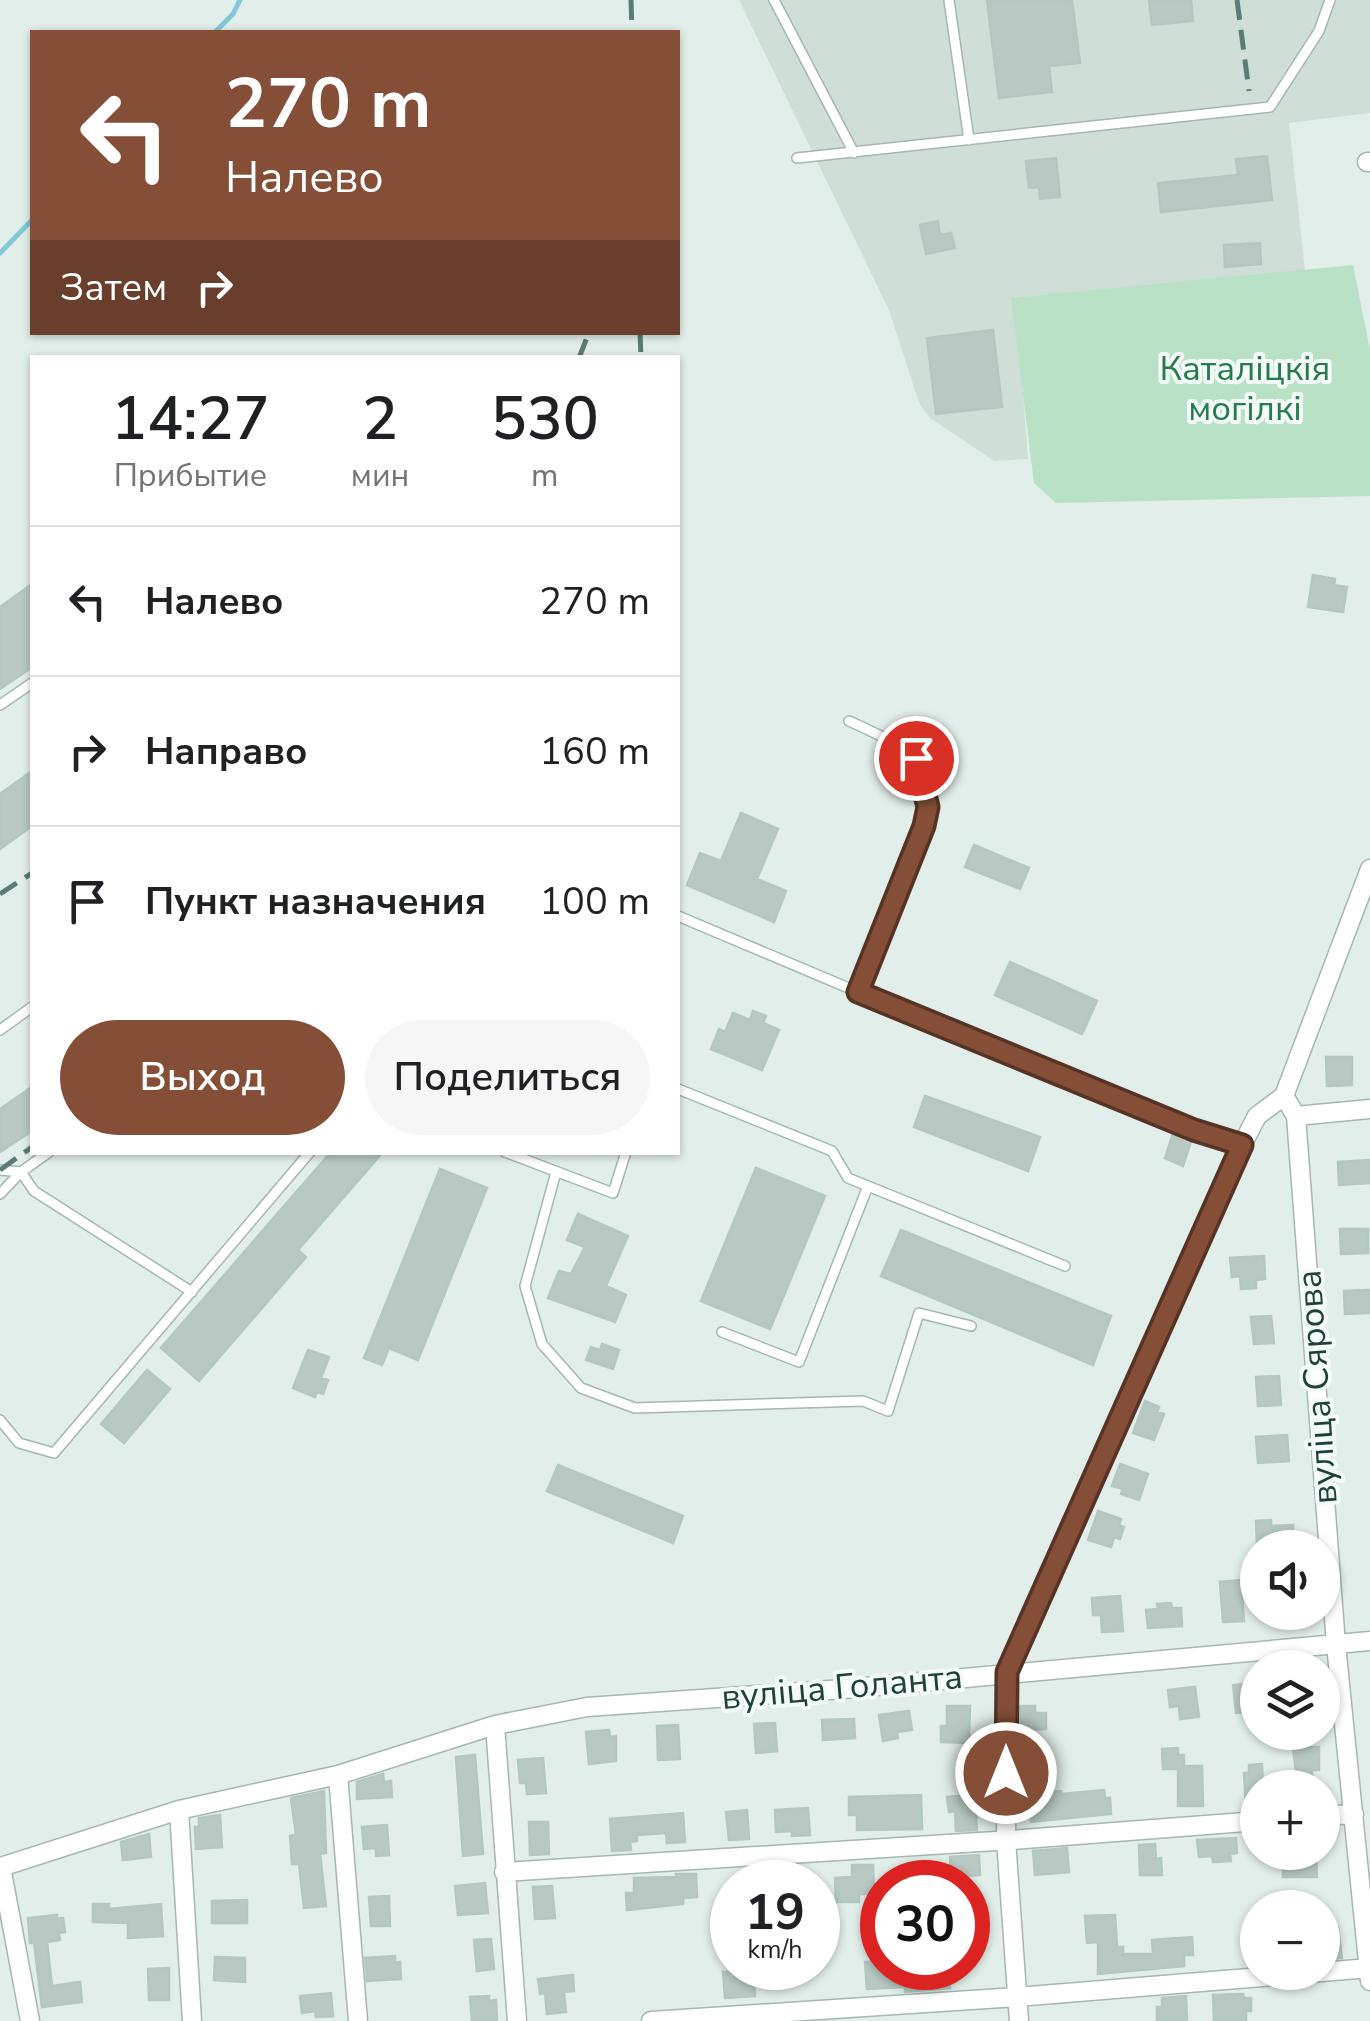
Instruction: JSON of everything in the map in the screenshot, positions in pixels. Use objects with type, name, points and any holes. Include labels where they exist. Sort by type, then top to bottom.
[{"type":"street","points":[[1019,2021],[1006,1840],[1007,1672],[1242,1145],[1257,1116],[1284,1096],[1370,868]]},
{"type":"street","name":"вуліца Сярова","points":[[1284,1096],[1296,1116],[1336,1645],[1370,1981]]},
{"type":"street","points":[[1296,1116],[1370,1109]]},
{"type":"street","name":"вуліца Голанта","points":[[1,1868],[179,1810],[338,1775],[495,1725],[587,1707],[844,1690],[1370,1641]]},
{"type":"street","points":[[495,1725],[517,2021]]},
{"type":"street","points":[[338,1775],[358,2021]]},
{"type":"street","points":[[179,1810],[192,2021]]},
{"type":"street","points":[[1340,1815],[1354,1814]]},
{"type":"street","points":[[504,1872],[1240,1822]]},
{"type":"street","points":[[1,1868],[30,2021]]},
{"type":"street","points":[[1340,1970],[1369,1968]]},
{"type":"street","points":[[651,2021],[1017,1998],[1240,1979]]},
{"type":"lane","points":[[774,0],[854,152]]},
{"type":"lane","points":[[949,0],[968,140]]},
{"type":"lane","points":[[797,158],[1270,107],[1319,31],[1330,0]]},
{"type":"lane","points":[[0,705],[30,684]]},
{"type":"lane","points":[[848,721],[896,743],[916,758],[928,807],[858,992]]},
{"type":"lane","points":[[680,917],[1194,1130],[1242,1145]]},
{"type":"lane","points":[[0,1030],[30,1009]]},
{"type":"lane","points":[[680,1090],[832,1151],[848,1178],[1065,1266]]},
{"type":"lane","points":[[0,1194],[21,1172],[46,1155]]},
{"type":"lane","points":[[0,1420],[19,1443],[54,1453],[307,1155]]},
{"type":"lane","points":[[513,1155],[613,1192],[625,1155]]},
{"type":"lane","points":[[0,1170],[21,1172]]},
{"type":"lane","points":[[21,1172],[34,1191],[192,1292]]},
{"type":"lane","points":[[556,1172],[525,1286],[542,1344],[581,1388],[635,1408],[863,1401],[888,1410],[919,1313],[971,1326]]},
{"type":"lane","points":[[722,1332],[799,1362],[868,1186]]},
{"type":"shaded area","points":[[739,0],[1370,0],[1370,113],[1289,123],[1305,271],[1012,298],[1028,459],[994,461],[930,418],[919,403],[889,310]]},
{"type":"green space","name":"Каталіцкія могілкі","points":[[1353,265],[1370,350],[1370,496],[1056,503],[1034,483],[1011,298]]},
{"type":"building","points":[[987,0],[1072,0],[1080,63],[1049,66],[1052,92],[999,98]]},
{"type":"building","points":[[1149,0],[1191,0],[1193,21],[1152,25]]},
{"type":"building","points":[[1267,156],[1272,200],[1161,212],[1158,183],[1238,175],[1236,159]]},
{"type":"building","points":[[1056,158],[1060,197],[1040,199],[1039,187],[1029,188],[1026,161]]},
{"type":"building","points":[[938,221],[940,235],[951,233],[955,248],[926,254],[920,225]]},
{"type":"building","points":[[1260,243],[1261,264],[1225,267],[1224,245]]},
{"type":"building","points":[[993,330],[1002,407],[936,414],[927,338]]},
{"type":"building","points":[[1313,575],[1335,579],[1334,585],[1347,587],[1343,612],[1308,607]]},
{"type":"building","points":[[30,585],[30,668],[0,689],[0,607]]},
{"type":"building","points":[[30,772],[30,827],[0,849],[0,794]]},
{"type":"building","points":[[741,813],[778,829],[757,879],[786,891],[774,922],[687,885],[700,853],[721,861]]},
{"type":"building","points":[[974,845],[1029,868],[1020,889],[965,867]]},
{"type":"building","points":[[1010,962],[1097,1001],[1082,1034],[995,995]]},
{"type":"building","points":[[753,1011],[766,1016],[763,1023],[779,1030],[762,1070],[711,1049],[719,1029],[725,1032],[733,1013],[750,1020]]},
{"type":"building","points":[[1326,1057],[1352,1057],[1352,1085],[1327,1086]]},
{"type":"building","points":[[30,1088],[30,1132],[0,1152],[0,1109]]},
{"type":"building","points":[[925,1096],[1040,1137],[1028,1171],[914,1127]]},
{"type":"building","points":[[1174,1130],[1192,1138],[1183,1166],[1165,1158]]},
{"type":"building","points":[[328,1155],[380,1155],[298,1250],[306,1257],[199,1381],[161,1348]]},
{"type":"building","points":[[1370,1160],[1370,1183],[1339,1185],[1338,1162]]},
{"type":"building","points":[[756,1168],[825,1196],[770,1329],[701,1301]]},
{"type":"building","points":[[440,1169],[487,1188],[418,1360],[389,1348],[382,1365],[364,1358]]},
{"type":"building","points":[[578,1214],[628,1236],[606,1286],[626,1295],[615,1322],[548,1298],[559,1271],[571,1274],[585,1247],[567,1240]]},
{"type":"building","points":[[1340,1229],[1368,1229],[1368,1253],[1341,1254]]},
{"type":"building","points":[[901,1230],[1111,1316],[1093,1365],[881,1276]]},
{"type":"building","points":[[1264,1256],[1265,1279],[1256,1280],[1256,1288],[1241,1289],[1240,1276],[1232,1277],[1230,1258]]},
{"type":"building","points":[[1370,1290],[1370,1313],[1345,1314],[1344,1291]]},
{"type":"building","points":[[1271,1316],[1274,1343],[1254,1344],[1251,1317]]},
{"type":"building","points":[[602,1344],[619,1350],[613,1369],[586,1360],[591,1347],[600,1350]]},
{"type":"building","points":[[308,1350],[329,1357],[321,1378],[328,1380],[323,1394],[317,1392],[315,1397],[293,1388]]},
{"type":"building","points":[[147,1370],[170,1389],[124,1443],[101,1424]]},
{"type":"building","points":[[1279,1376],[1281,1405],[1258,1406],[1256,1377]]},
{"type":"building","points":[[1145,1401],[1164,1414],[1154,1440],[1133,1433]]},
{"type":"building","points":[[1287,1435],[1289,1461],[1258,1463],[1256,1437]]},
{"type":"building","points":[[1120,1464],[1148,1474],[1139,1500],[1112,1486]]},
{"type":"building","points":[[558,1465],[683,1516],[673,1543],[547,1491]]},
{"type":"building","points":[[1098,1511],[1121,1519],[1119,1525],[1124,1527],[1120,1539],[1114,1537],[1111,1547],[1088,1540]]},
{"type":"building","points":[[1271,1520],[1271,1526],[1293,1525],[1293,1530],[1256,1530],[1256,1521]]},
{"type":"building","points":[[1240,1580],[1240,1621],[1223,1622],[1220,1582]]},
{"type":"building","points":[[1120,1596],[1123,1631],[1102,1632],[1101,1615],[1093,1615],[1092,1598]]},
{"type":"building","points":[[1171,1603],[1172,1608],[1181,1608],[1182,1626],[1148,1628],[1146,1610]]},
{"type":"building","points":[[1240,1684],[1240,1713],[1236,1713],[1233,1685]]},
{"type":"building","points":[[1195,1687],[1199,1717],[1180,1719],[1179,1706],[1170,1707],[1168,1690]]},
{"type":"building","points":[[947,1706],[970,1706],[969,1743],[941,1742],[941,1726],[947,1726]]},
{"type":"building","points":[[1020,1706],[1035,1706],[1035,1713],[1046,1713],[1046,1729],[1021,1730]]},
{"type":"building","points":[[909,1711],[912,1730],[897,1732],[898,1738],[883,1741],[879,1715]]},
{"type":"building","points":[[854,1719],[855,1738],[823,1740],[822,1720]]},
{"type":"building","points":[[775,1723],[777,1751],[756,1753],[754,1724]]},
{"type":"building","points":[[678,1725],[680,1759],[658,1760],[657,1726]]},
{"type":"building","points":[[609,1730],[610,1737],[616,1736],[616,1761],[589,1764],[586,1732]]},
{"type":"building","points":[[1178,1748],[1178,1755],[1184,1755],[1184,1766],[1202,1766],[1203,1806],[1178,1806],[1178,1769],[1163,1769],[1162,1749]]},
{"type":"building","points":[[1293,1750],[1319,1750],[1319,1770],[1296,1770]]},
{"type":"building","points":[[475,1755],[483,1854],[463,1856],[456,1757]]},
{"type":"building","points":[[543,1758],[546,1793],[527,1794],[526,1783],[520,1783],[518,1760]]},
{"type":"building","points":[[1262,1764],[1262,1770],[1249,1770],[1249,1765]]},
{"type":"building","points":[[383,1774],[384,1782],[391,1781],[392,1797],[357,1799],[357,1782]]},
{"type":"building","points":[[1104,1790],[1105,1798],[1110,1798],[1111,1814],[1031,1822],[1029,1793]]},
{"type":"building","points":[[324,1791],[326,1853],[320,1854],[326,1906],[304,1908],[299,1864],[292,1864],[290,1836],[296,1835],[291,1798]]},
{"type":"building","points":[[921,1795],[922,1829],[857,1830],[857,1815],[849,1815],[849,1797]]},
{"type":"building","points":[[975,1795],[977,1830],[956,1831],[955,1811],[949,1812],[947,1797]]},
{"type":"building","points":[[808,1808],[810,1835],[776,1832],[775,1810]]},
{"type":"building","points":[[747,1810],[749,1839],[729,1840],[726,1812]]},
{"type":"building","points":[[683,1813],[685,1842],[667,1843],[666,1833],[637,1835],[637,1841],[630,1842],[631,1850],[612,1851],[610,1819]]},
{"type":"building","points":[[220,1815],[222,1847],[196,1849],[195,1827],[199,1827],[199,1818]]},
{"type":"building","points":[[529,1822],[548,1822],[549,1854],[530,1855]]},
{"type":"building","points":[[387,1825],[389,1855],[376,1856],[376,1848],[364,1849],[362,1827]]},
{"type":"building","points":[[149,1834],[151,1857],[123,1860],[121,1842]]},
{"type":"building","points":[[1236,1838],[1237,1853],[1230,1854],[1231,1861],[1213,1862],[1212,1856],[1199,1857],[1197,1840]]},
{"type":"building","points":[[1155,1844],[1162,1875],[1140,1875],[1139,1845]]},
{"type":"building","points":[[1067,1848],[1069,1872],[1035,1875],[1033,1851]]},
{"type":"building","points":[[979,1855],[979,1860],[950,1860]]},
{"type":"building","points":[[852,1865],[860,1865],[859,1902],[840,1902],[840,1878],[852,1877]]},
{"type":"building","points":[[1283,1870],[1317,1870],[1317,1877],[1283,1877]]},
{"type":"building","points":[[676,1874],[696,1874],[697,1897],[683,1898],[683,1904],[627,1910],[626,1893],[634,1893],[634,1878],[677,1877]]},
{"type":"building","points":[[485,1883],[488,1913],[458,1915],[455,1886]]},
{"type":"building","points":[[552,1886],[555,1918],[535,1919],[533,1887]]},
{"type":"building","points":[[389,1896],[390,1926],[371,1926],[369,1897]]},
{"type":"building","points":[[247,1900],[247,1923],[212,1923],[212,1901]]},
{"type":"building","points":[[93,1904],[109,1904],[109,1909],[161,1904],[163,1936],[128,1938],[128,1923],[93,1922]]},
{"type":"building","points":[[57,1915],[57,1919],[63,1918],[65,1932],[59,1933],[60,1940],[47,1942],[52,1986],[80,1982],[82,2002],[42,2007],[28,1918]]},
{"type":"building","points":[[1115,1915],[1117,1947],[1123,1947],[1123,1954],[1153,1954],[1152,1940],[1192,1937],[1193,1955],[1184,1955],[1184,1966],[1098,1974],[1098,1942],[1087,1943],[1085,1916]]},
{"type":"building","points":[[491,1939],[494,1969],[477,1971],[474,1940]]},
{"type":"building","points":[[395,1956],[395,1963],[400,1962],[401,1979],[367,1981],[365,1958]]},
{"type":"building","points":[[215,1957],[245,1958],[245,1982],[214,1980]]},
{"type":"building","points":[[169,1968],[169,2000],[149,2000],[148,1969]]},
{"type":"building","points":[[573,1975],[574,1991],[564,1992],[566,2012],[547,2014],[545,1993],[540,1994],[538,1979]]},
{"type":"building","points":[[724,1990],[755,1990],[755,1996],[725,1998]]},
{"type":"building","points":[[331,1993],[333,2016],[316,2017],[315,2011],[302,2013],[300,1996]]},
{"type":"building","points":[[1243,1994],[1244,1998],[1251,1998],[1246,2021],[1214,2020],[1213,1995]]},
{"type":"building","points":[[489,1996],[489,2001],[496,2000],[497,2021],[472,2021],[470,1997]]},
{"type":"building","points":[[1186,1996],[1187,2021],[1157,2020],[1162,1998]]},
{"type":"waterway","points":[[217,30],[240,0]]},
{"type":"waterway","points":[[0,253],[30,222]]},
{"type":"railway","points":[[631,0],[632,30]]},
{"type":"railway","points":[[1237,0],[1249,91]]},
{"type":"railway","points":[[580,355],[588,335]]},
{"type":"railway","points":[[640,335],[641,355]]},
{"type":"railway","points":[[0,894],[30,874]]},
{"type":"railway","points":[[0,1170],[30,1148]]},
{"type":"route","points":[[916,758],[928,807],[924,826],[858,992],[1194,1130],[1242,1145],[1007,1672],[1006,1773]]}]
